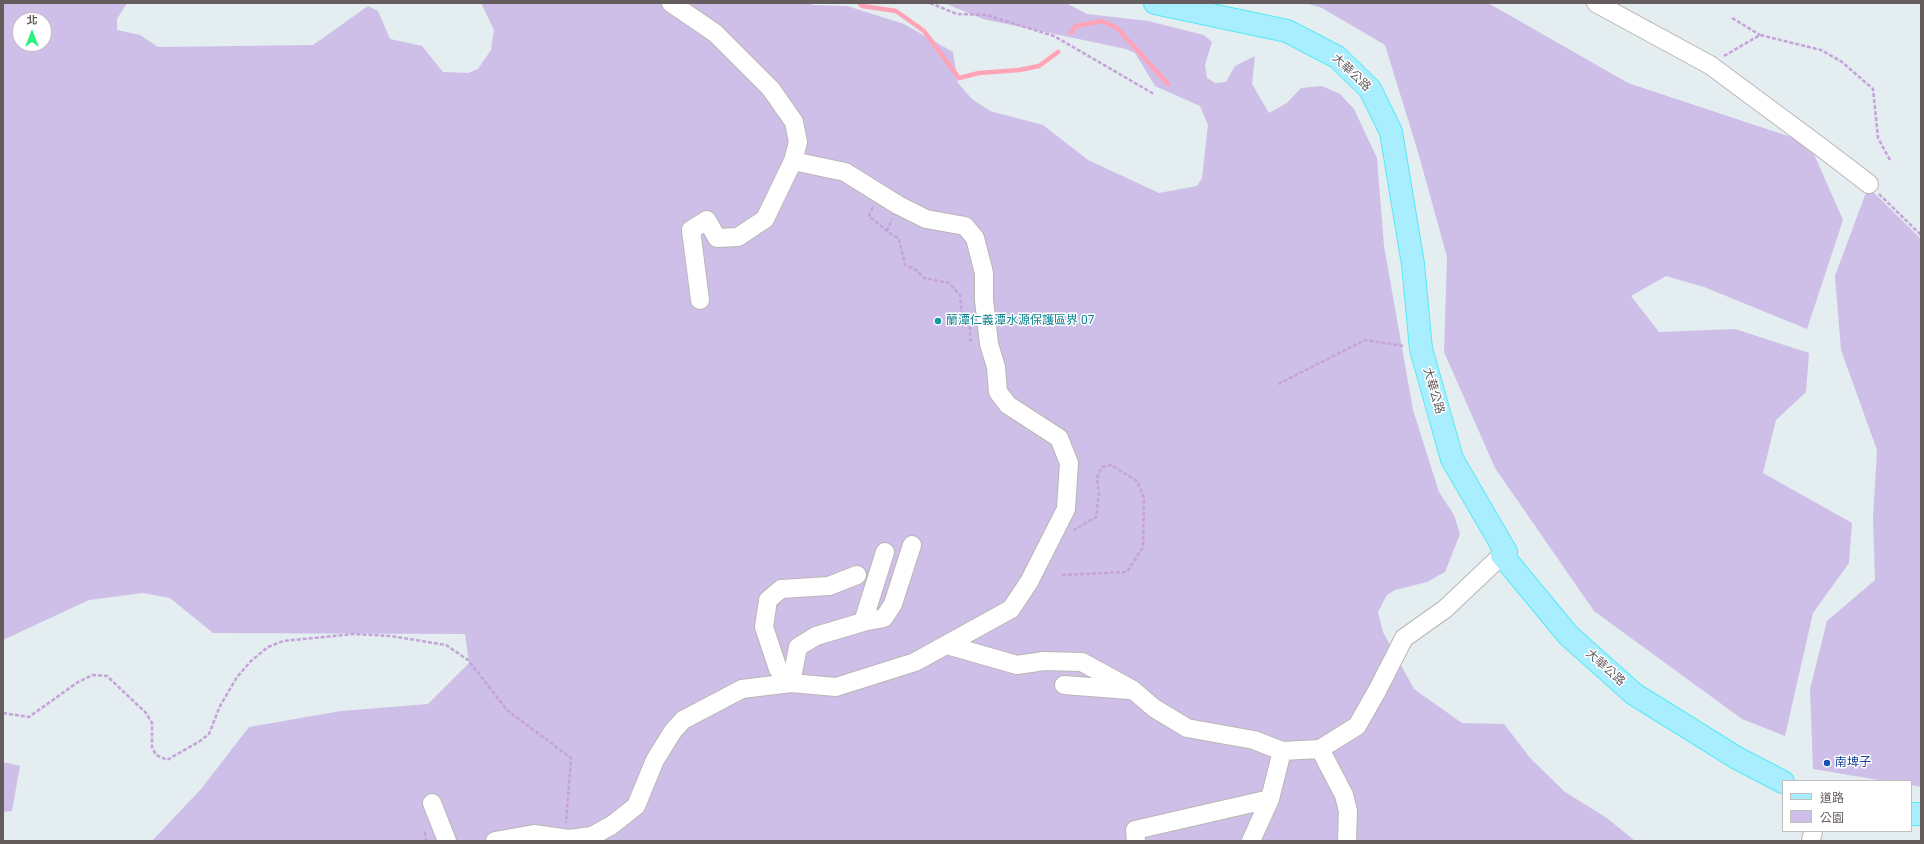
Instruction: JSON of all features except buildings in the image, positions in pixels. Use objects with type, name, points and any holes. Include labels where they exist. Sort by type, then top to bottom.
[{"type":"main road","name":"大華公路","points":[[1155,3],[1287,31],[1337,57],[1370,88],[1390,132],[1413,264],[1421,350],[1452,459],[1506,552],[1502,555],[1568,635],[1634,694],[1737,758],[1782,781]]},
{"type":"street","points":[[671,3],[715,33],[771,89],[794,122],[798,142],[793,161],[765,219],[738,237],[718,238],[706,220],[691,230],[700,300]]},
{"type":"street","points":[[1596,3],[1710,65],[1869,184]]},
{"type":"street","points":[[495,841],[534,834],[569,839],[592,836],[612,825],[636,806],[655,760],[673,731],[683,720],[742,689],[791,683],[836,687],[915,662],[1011,609],[1029,582],[1066,509],[1069,463],[1059,438],[1008,405],[998,392],[996,367],[989,344],[984,300],[984,273],[975,238],[965,226],[926,219],[880,194],[845,172],[793,161]]},
{"type":"street","points":[[791,683],[798,648],[816,636],[863,622],[884,618],[893,604],[912,545]]},
{"type":"street","points":[[863,622],[886,552]]},
{"type":"street","points":[[948,645],[1017,665],[1044,660],[1082,662],[1133,690],[1154,708],[1187,728],[1254,740],[1282,750],[1320,749],[1357,726],[1404,638],[1446,609],[1502,555]]},
{"type":"street","points":[[791,683],[778,669],[764,627],[768,600],[781,589],[829,586],[857,575]]},
{"type":"street","points":[[1064,685],[1133,690]]},
{"type":"street","points":[[1320,749],[1344,795],[1348,811],[1347,841]]},
{"type":"street","points":[[1251,841],[1270,799],[1282,750]]},
{"type":"street","points":[[1136,841],[1135,830],[1270,799]]},
{"type":"street","points":[[432,802],[447,841]]},
{"type":"path","points":[[930,3],[957,14],[986,15],[1054,36],[1154,94]]},
{"type":"path","points":[[1732,18],[1760,35],[1821,50],[1842,62],[1873,90],[1878,138],[1890,160]]},
{"type":"path","points":[[1710,65],[1760,35]]},
{"type":"path","points":[[1869,184],[1921,235]]},
{"type":"path","points":[[880,194],[869,216],[887,232],[900,239],[905,265],[916,270],[924,278],[949,282],[960,295],[962,318],[970,327],[970,340],[989,344]]},
{"type":"path","points":[[1278,384],[1365,340],[1421,350]]},
{"type":"path","points":[[1062,575],[1128,572],[1144,548],[1144,498],[1137,481],[1111,465],[1102,466],[1097,478],[1100,492],[1096,517],[1072,531]]},
{"type":"path","points":[[3,713],[29,717],[78,682],[93,675],[107,676],[146,713],[152,723],[152,747],[156,754],[167,760],[200,741],[208,734],[220,706],[237,677],[251,661],[268,647],[283,641],[354,634],[391,636],[446,645],[468,660],[508,710],[570,758],[569,795],[566,817],[569,839]]},
{"type":"green space","points":[[3,3],[127,3],[117,19],[117,30],[140,35],[158,47],[313,45],[368,6],[378,11],[390,39],[422,46],[443,72],[468,73],[478,69],[491,50],[494,30],[481,3],[810,3],[813,5],[847,6],[904,24],[953,52],[958,83],[972,99],[990,111],[1043,125],[1088,160],[1159,193],[1197,186],[1202,178],[1208,125],[1200,106],[1155,86],[1135,53],[1126,49],[983,19],[944,3],[1066,3],[1087,14],[1148,21],[1204,35],[1212,42],[1205,65],[1207,78],[1215,83],[1226,82],[1235,66],[1255,56],[1252,84],[1269,113],[1287,103],[1301,88],[1322,86],[1340,94],[1354,109],[1377,158],[1384,246],[1413,410],[1439,492],[1454,515],[1460,534],[1445,572],[1427,582],[1395,590],[1387,595],[1378,612],[1383,632],[1414,689],[1462,723],[1504,724],[1531,759],[1565,792],[1607,818],[1635,841],[152,841],[201,789],[249,727],[341,711],[428,704],[469,663],[465,634],[213,633],[170,598],[143,593],[89,600],[3,640]]},
{"type":"green space","points":[[1305,3],[1488,3],[1628,83],[1809,143],[1843,220],[1807,329],[1704,287],[1666,276],[1631,296],[1659,332],[1735,329],[1809,353],[1806,392],[1776,420],[1763,473],[1852,523],[1849,563],[1813,613],[1785,736],[1742,719],[1594,611],[1495,468],[1444,352],[1447,257],[1418,152],[1385,45],[1322,8]]},
{"type":"green space","points":[[1868,187],[1921,239],[1921,787],[1912,785],[1912,780],[1879,780],[1813,769],[1810,689],[1827,621],[1875,580],[1873,518],[1877,450],[1841,350],[1835,276]]},
{"type":"green space","points":[[3,762],[20,766],[12,811],[3,812]]},
{"type":"waterway","points":[[859,3],[862,6],[896,11],[924,31],[959,78],[979,73],[1019,70],[1039,66],[1058,52]]},
{"type":"waterway","points":[[1071,33],[1076,26],[1102,21],[1117,28],[1168,84]]},
{"type":"place","name":"蘭潭仁義潭水源保護區界 07","points":[[938,321]]},
{"type":"place","name":"南埤子","points":[[1827,763]]}]
